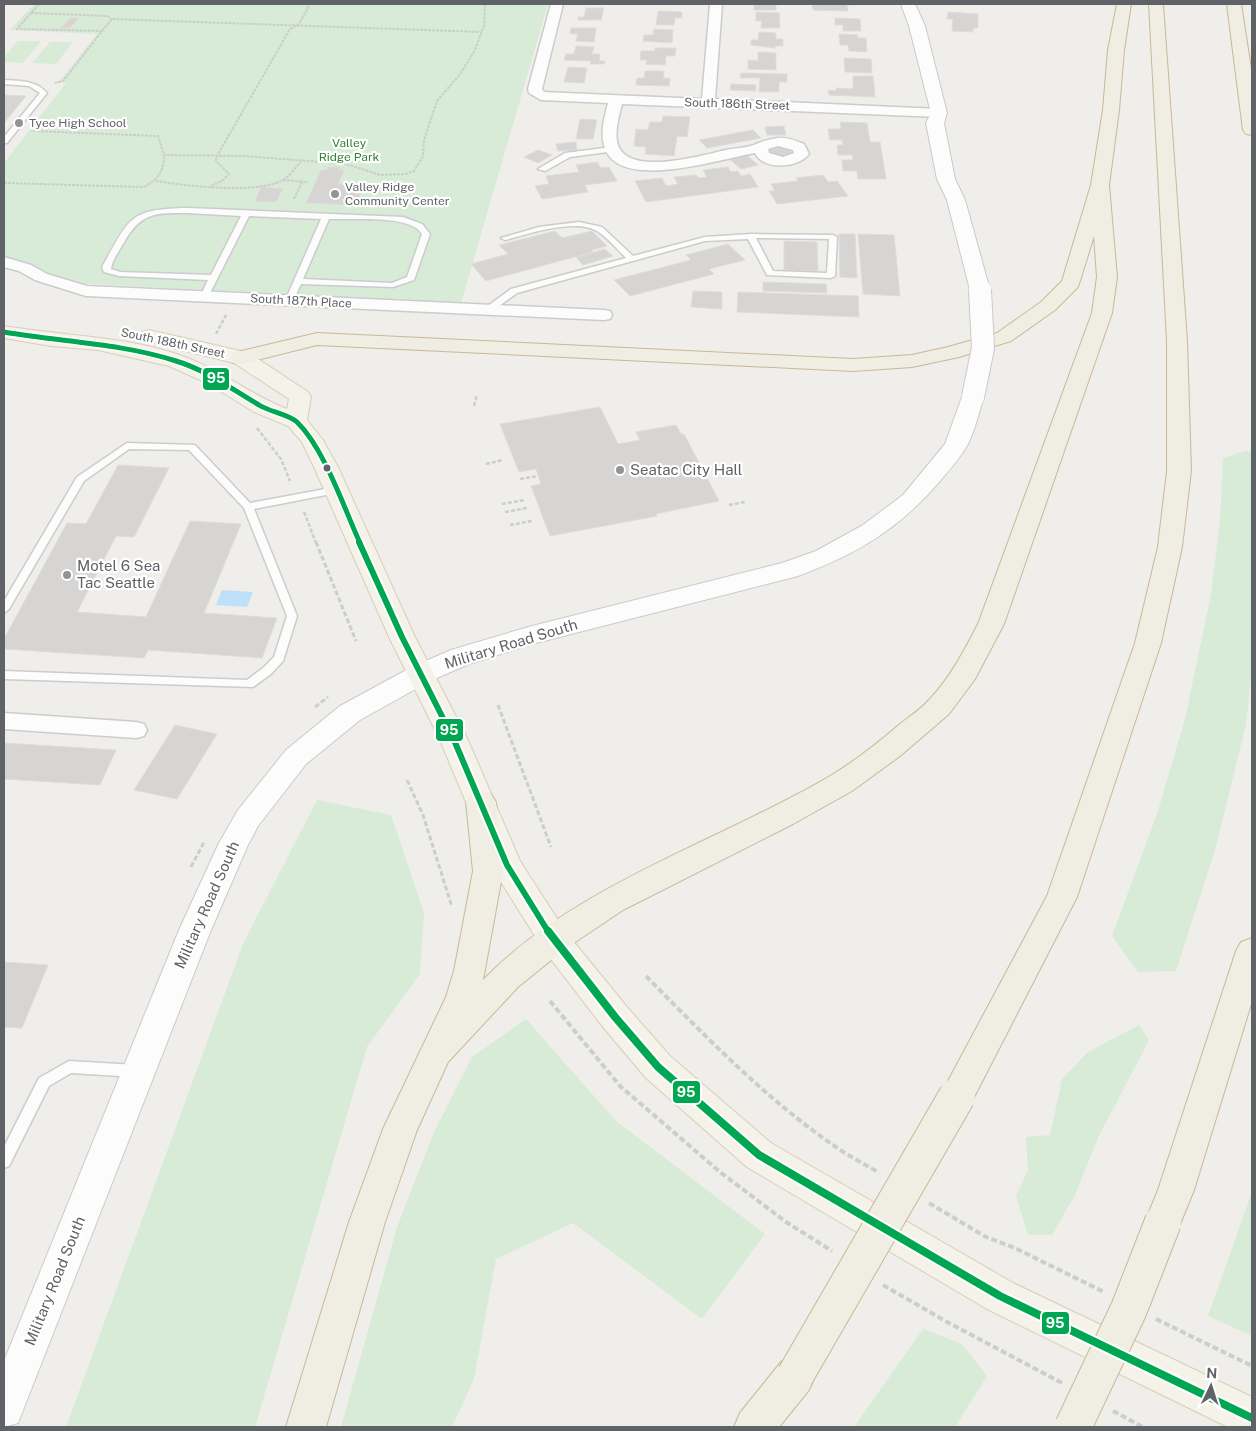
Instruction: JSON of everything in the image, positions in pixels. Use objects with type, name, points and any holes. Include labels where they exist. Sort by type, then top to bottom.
[{"type":"highway","points":[[241,358],[317,339],[853,365],[912,361],[952,353],[1004,337],[1048,306],[1071,283],[1100,185],[1111,110],[1116,50],[1124,4]]},
{"type":"highway","points":[[754,1427],[795,1376],[957,1096],[1062,897],[1148,643],[1170,548],[1179,471],[1177,341],[1156,4]]},
{"type":"highway","points":[[1234,4],[1252,130]]},
{"type":"highway","points":[[436,1052],[507,977],[554,940],[612,901],[783,816],[842,783],[890,749],[939,707],[966,672],[991,624],[1102,313],[1108,278],[1100,185]]},
{"type":"highway","points":[[306,1427],[367,1222],[400,1128],[462,997],[475,948],[488,871],[481,802]]},
{"type":"highway","points":[[1073,1427],[1129,1310],[1176,1190],[1252,950]]},
{"type":"main road","name":"Military Road South","points":[[4,1409],[194,930],[234,843],[248,818],[296,757],[350,713],[421,674],[460,657],[532,635],[788,570],[825,557],[872,530],[911,500],[956,445],[973,397],[983,348],[980,290],[956,200],[946,178],[935,123],[939,113],[918,26],[908,4]]},
{"type":"main road","name":"South 188th Street","points":[[8,332],[58,326],[93,328],[166,339],[241,358],[300,397],[296,421]]},
{"type":"main road","name":"South 188th Street","points":[[8,332],[51,340],[114,346],[177,361],[218,379],[262,407],[296,421],[312,440],[398,628],[454,740],[507,865],[533,909],[554,940],[615,1017],[658,1067],[759,1156],[1000,1296],[1252,1418]]},
{"type":"street","name":"South 186th Street","points":[[557,4],[535,89],[536,93],[547,97],[939,113]]},
{"type":"street","points":[[708,103],[716,4]]},
{"type":"street","points":[[616,100],[610,139],[612,149],[617,156],[627,162],[640,166],[683,164],[745,149],[760,148]]},
{"type":"street","name":"South 187th Place","points":[[4,262],[25,268],[41,277],[86,292],[604,315]]},
{"type":"street","points":[[4,721],[136,730]]},
{"type":"lane","points":[[4,82],[27,84],[40,88],[44,93],[4,141]]},
{"type":"lane","points":[[542,169],[568,155],[612,149]]},
{"type":"lane","points":[[214,278],[119,274],[107,270],[106,267],[134,221],[142,216],[163,210],[403,220],[418,224],[424,228],[426,234],[411,278],[393,285],[298,281]]},
{"type":"lane","points":[[204,297],[246,214]]},
{"type":"lane","points":[[290,300],[326,217]]},
{"type":"lane","points":[[505,238],[552,225],[587,226],[598,228],[631,258]]},
{"type":"lane","points":[[488,310],[514,291],[705,238],[751,236],[834,237],[830,276],[770,273],[751,236]]},
{"type":"lane","points":[[4,609],[80,479],[127,446],[192,447],[248,507],[292,616],[279,658],[267,671],[249,684],[4,675]]},
{"type":"lane","points":[[248,507],[336,490]]},
{"type":"lane","points":[[4,1161],[44,1082],[69,1067],[138,1071]]},
{"type":"path","points":[[39,4],[17,29],[102,31]]},
{"type":"path","points":[[211,186],[222,181],[229,174],[225,168],[216,162],[217,156],[290,29],[296,25],[310,4]]},
{"type":"path","points":[[164,156],[244,156],[301,162],[346,164],[368,173],[380,175],[406,174],[414,171],[423,156],[424,140],[438,101],[461,73],[474,52],[481,32],[485,4]]},
{"type":"path","points":[[31,13],[107,16],[112,19],[481,32]]},
{"type":"path","points":[[40,88],[63,81],[112,19]]},
{"type":"path","points":[[4,183],[136,188],[144,187],[156,181],[164,170],[164,156],[158,136],[31,131]]},
{"type":"path","points":[[282,180],[301,162]]},
{"type":"path","points":[[156,181],[183,185],[211,186],[244,186],[282,180],[308,182]]},
{"type":"path","points":[[214,337],[230,308]]},
{"type":"path","points":[[474,406],[477,395]]},
{"type":"path","points":[[255,426],[281,459],[290,481]]},
{"type":"path","points":[[486,464],[503,460]]},
{"type":"path","points":[[520,479],[538,476]]},
{"type":"path","points":[[502,504],[525,500]]},
{"type":"path","points":[[729,505],[746,502]]},
{"type":"path","points":[[505,512],[528,508]]},
{"type":"path","points":[[303,510],[356,641]]},
{"type":"path","points":[[510,525],[532,521]]},
{"type":"path","points":[[498,705],[551,847]]},
{"type":"path","points":[[407,780],[423,816],[453,910]]},
{"type":"path","points":[[550,1001],[620,1086],[720,1172],[786,1222],[835,1253]]},
{"type":"path","points":[[875,1279],[923,1310],[977,1336],[1064,1384]]},
{"type":"path","points":[[1108,1408],[1143,1427]]},
{"type":"green space","name":"Valley Ridge Park","points":[[34,4],[548,4],[461,303],[75,283],[4,256],[4,163],[66,83],[59,82],[97,34],[10,30]]},
{"type":"green space","points":[[18,41],[41,41],[23,63],[4,62],[4,57]]},
{"type":"green space","points":[[50,42],[73,42],[56,64],[32,63]]},
{"type":"green space","points":[[1245,451],[1252,452],[1252,670],[1246,724],[1216,847],[1176,971],[1138,972],[1112,936],[1158,811],[1185,719],[1211,594],[1220,521],[1223,458]]},
{"type":"green space","points":[[317,800],[391,815],[424,913],[420,974],[367,1047],[255,1427],[66,1427],[243,944]]},
{"type":"green space","points":[[526,1019],[616,1121],[765,1234],[702,1319],[573,1223],[496,1259],[474,1379],[452,1427],[341,1427],[397,1227],[434,1132],[472,1057]]},
{"type":"green space","points":[[1139,1025],[1149,1040],[1098,1138],[1075,1195],[1052,1235],[1028,1235],[1016,1196],[1028,1170],[1026,1137],[1050,1135],[1062,1079],[1088,1052]]},
{"type":"green space","points":[[1252,1192],[1252,1336],[1208,1316]]},
{"type":"green space","points":[[923,1329],[962,1344],[987,1376],[955,1427],[854,1427]]},
{"type":"water","points":[[222,590],[253,592],[247,607],[216,605]]},
{"type":"building","points":[[754,4],[776,4],[776,10],[754,10]]},
{"type":"building","points":[[812,4],[855,5],[847,5],[848,11],[813,10]]},
{"type":"building","points":[[586,8],[604,8],[601,20],[578,20],[578,17],[584,17]]},
{"type":"building","points":[[658,11],[682,12],[682,18],[675,18],[674,25],[656,25]]},
{"type":"building","points":[[756,12],[779,13],[780,28],[761,28],[762,21],[756,21]]},
{"type":"building","points":[[948,12],[978,14],[978,28],[973,28],[973,32],[952,31],[953,19],[947,19]]},
{"type":"building","points":[[70,18],[79,18],[70,28],[61,28]]},
{"type":"building","points":[[835,18],[860,19],[861,31],[843,31],[843,25],[835,25]]},
{"type":"building","points":[[571,28],[596,28],[594,42],[576,41],[578,34],[570,34]]},
{"type":"building","points":[[654,29],[673,30],[672,43],[643,41],[644,35],[653,35]]},
{"type":"building","points":[[759,32],[776,33],[776,39],[783,39],[783,46],[775,46],[775,48],[751,45],[751,40],[758,40]]},
{"type":"building","points":[[839,34],[857,35],[858,38],[866,38],[867,52],[849,51],[848,45],[840,45]]},
{"type":"building","points":[[576,46],[594,47],[592,54],[600,54],[599,61],[605,61],[604,64],[590,64],[591,61],[564,60],[566,54],[574,54]]},
{"type":"building","points":[[655,48],[676,48],[675,56],[666,56],[665,65],[646,64],[647,60],[640,60],[641,51],[655,51]]},
{"type":"building","points":[[758,52],[776,53],[776,70],[748,69],[748,60],[758,61]]},
{"type":"building","points":[[844,58],[871,59],[872,73],[845,72]]},
{"type":"building","points":[[568,67],[587,68],[584,83],[564,82]]},
{"type":"building","points":[[645,71],[664,71],[663,78],[670,78],[669,86],[636,85],[637,78],[644,78]]},
{"type":"building","points":[[741,73],[787,74],[787,82],[779,82],[779,92],[759,92],[760,78],[740,78]]},
{"type":"building","points":[[853,76],[873,76],[875,97],[829,95],[828,90],[836,91],[836,88],[853,89]]},
{"type":"building","points":[[731,84],[756,85],[756,91],[730,90]]},
{"type":"building","name":"Tyee High School","points":[[4,95],[26,96],[4,123]]},
{"type":"building","points":[[663,116],[690,117],[687,137],[677,136],[674,156],[645,154],[646,147],[634,146],[636,129],[648,130],[650,122],[662,122]]},
{"type":"building","points":[[580,119],[597,120],[593,139],[576,139]]},
{"type":"building","points":[[840,122],[867,123],[870,142],[880,142],[886,179],[858,179],[857,171],[843,171],[842,160],[853,160],[852,155],[838,155],[837,145],[843,145],[842,140],[830,140],[828,129],[841,129]]},
{"type":"building","points":[[784,126],[786,135],[767,135],[765,127]]},
{"type":"building","points":[[753,130],[761,138],[707,148],[699,140]]},
{"type":"building","points":[[576,142],[577,150],[558,151],[556,144]]},
{"type":"building","points":[[785,146],[794,154],[777,158],[768,150]]},
{"type":"building","points":[[538,150],[552,155],[538,163],[524,157]]},
{"type":"building","points":[[744,153],[758,165],[741,169],[727,157]]},
{"type":"building","points":[[597,162],[601,168],[609,167],[617,181],[585,185],[588,192],[542,199],[535,186],[549,184],[546,176],[579,172],[576,165]]},
{"type":"building","name":"Valley Ridge Community Center","points":[[328,167],[340,167],[338,170],[344,170],[338,184],[364,185],[356,205],[306,203],[321,170],[327,170]]},
{"type":"building","points":[[728,167],[731,172],[738,171],[741,176],[750,174],[758,187],[646,202],[635,181],[662,178],[666,186],[678,184],[674,177],[696,175],[699,178],[707,177],[703,170]]},
{"type":"building","points":[[823,175],[828,182],[837,181],[848,196],[777,204],[769,191],[775,191],[771,184],[798,181],[796,178]]},
{"type":"building","points":[[261,187],[283,188],[276,202],[255,201]]},
{"type":"building","points":[[555,231],[562,238],[592,231],[607,246],[592,250],[593,252],[486,281],[471,264],[508,254],[499,245]]},
{"type":"building","points":[[839,234],[855,234],[857,278],[840,277]]},
{"type":"building","points":[[858,234],[894,235],[900,296],[863,294]]},
{"type":"building","points":[[784,241],[817,242],[818,271],[784,270]]},
{"type":"building","points":[[728,244],[745,260],[709,269],[714,274],[630,296],[614,280],[691,260],[686,255]]},
{"type":"building","points":[[605,249],[613,256],[583,265],[576,257]]},
{"type":"building","points":[[763,282],[826,284],[827,293],[763,291]]},
{"type":"building","points":[[693,291],[722,292],[722,309],[691,307]]},
{"type":"building","points":[[738,292],[858,296],[859,317],[737,312]]},
{"type":"building","name":"Seatac City Hall","points":[[600,407],[618,444],[640,440],[636,432],[676,425],[681,434],[684,434],[719,501],[656,514],[657,516],[550,536],[531,486],[541,484],[536,469],[519,472],[500,424]]},
{"type":"building","name":"Motel 6 Sea Tac Seattle","points":[[118,465],[169,468],[134,537],[116,536],[77,612],[146,617],[190,521],[241,524],[204,613],[277,618],[262,658],[148,650],[144,658],[4,649],[4,639],[67,523],[86,524]]},
{"type":"building","points":[[175,725],[217,734],[177,799],[134,790]]},
{"type":"building","points":[[4,743],[116,750],[100,785],[4,779]]},
{"type":"building","points":[[4,962],[48,965],[22,1028],[4,1027]]},
{"type":"transit line","name":"95","points":[[4,332],[51,340],[98,344],[138,351],[177,361],[217,379],[262,407],[296,421],[312,440],[326,467],[402,637],[454,740],[507,865],[533,909],[554,940],[615,1017],[658,1067],[759,1155],[1000,1296],[1252,1418]]},
{"type":"place","name":"Tyee High School","points":[[19,123]]},
{"type":"place","name":"Valley Ridge Community Center","points":[[335,194]]},
{"type":"place","name":"Seatac City Hall","points":[[620,470]]},
{"type":"place","name":"Motel 6 Sea Tac Seattle","points":[[67,575]]}]
